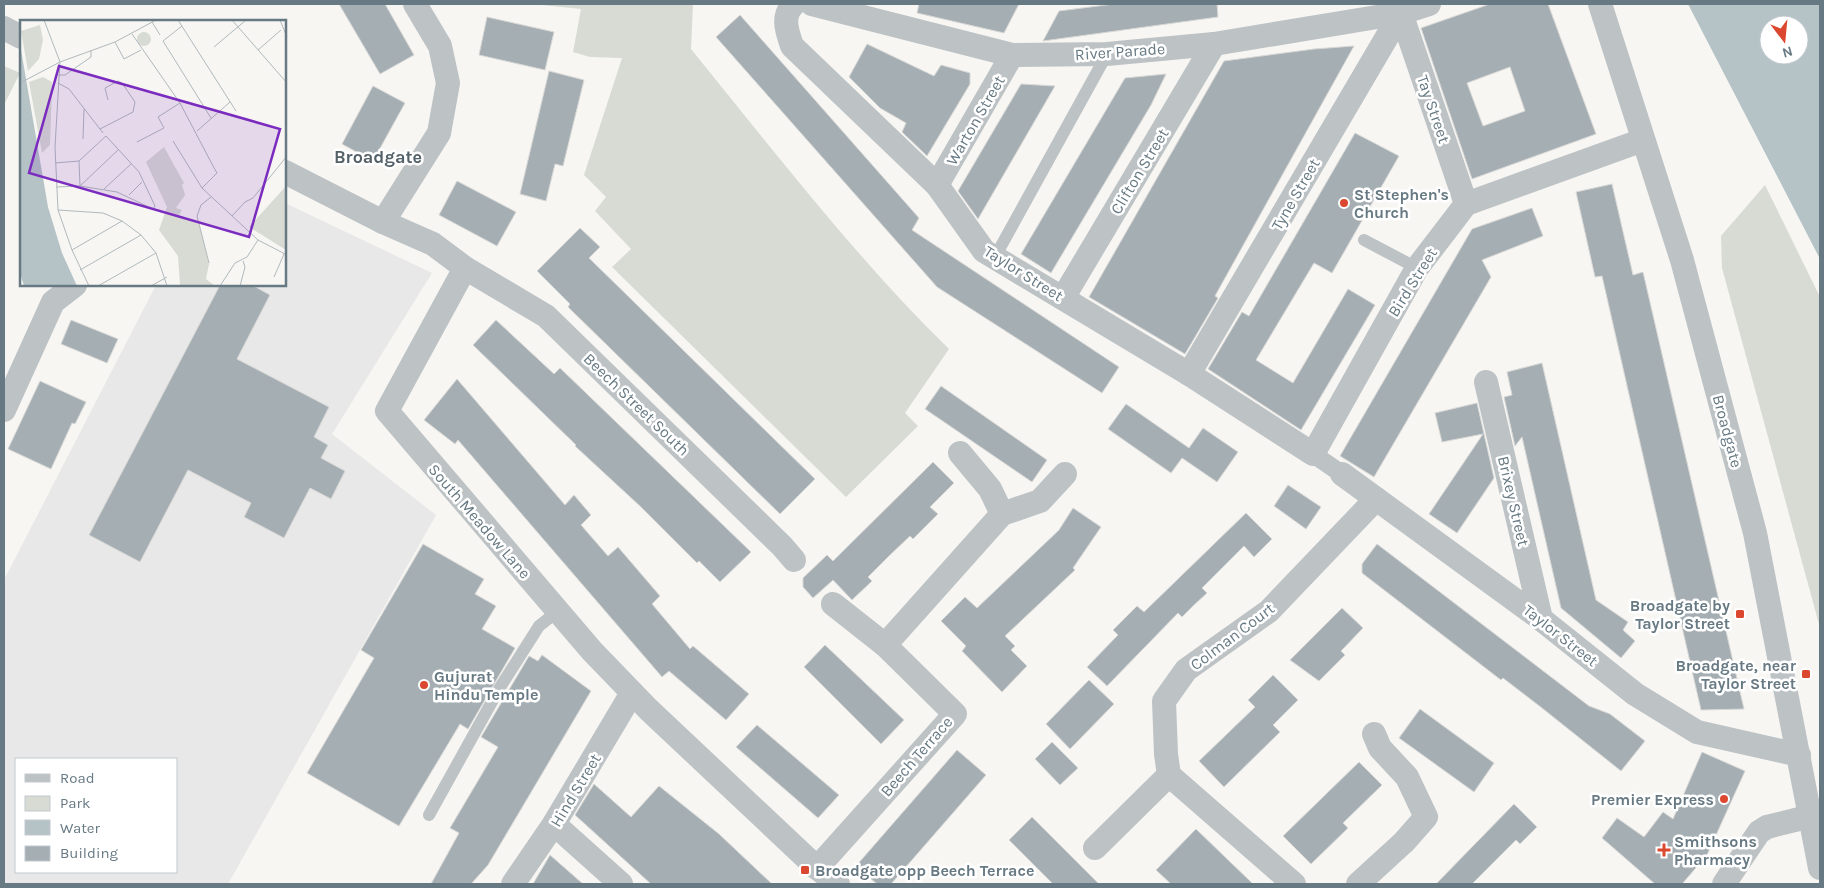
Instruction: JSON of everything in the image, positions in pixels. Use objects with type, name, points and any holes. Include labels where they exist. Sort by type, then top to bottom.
[{"type":"street","points":[[383,222],[439,133],[448,83],[440,46],[415,4]]},
{"type":"street","name":"Taylor Street","points":[[794,4],[787,10],[786,27],[792,46],[937,185],[984,251],[1190,374],[1313,454]]},
{"type":"street","name":"River Parade","points":[[812,4],[1012,55],[1107,54],[1214,44],[1401,13],[1429,4]]},
{"type":"street","name":"Broadgate","points":[[1600,4],[1682,260],[1755,533],[1820,868]]},
{"type":"street","name":"Tay Street","points":[[1401,13],[1466,204]]},
{"type":"street","name":"Tyne Street","points":[[1190,374],[1401,13]]},
{"type":"street","points":[[4,28],[20,36]]},
{"type":"street","name":"Clifton Street","points":[[1063,298],[1214,44]]},
{"type":"street","name":"Warton Street","points":[[937,185],[1012,55]]},
{"type":"street","points":[[1466,204],[1643,140]]},
{"type":"street","points":[[286,173],[383,222],[433,244],[465,268]]},
{"type":"street","name":"Bird Street","points":[[1313,454],[1417,268],[1466,204]]},
{"type":"street","name":"Beech Street South","points":[[465,268],[546,316],[782,546],[794,560]]},
{"type":"street","name":"South Meadow Lane","points":[[465,268],[387,411],[558,611],[632,693],[817,868],[838,884]]},
{"type":"street","points":[[4,410],[53,302],[74,286]]},
{"type":"street","name":"Brixey Street","points":[[1486,382],[1542,618]]},
{"type":"street","points":[[960,453],[990,489],[1002,514]]},
{"type":"street","points":[[1313,454],[1342,474]]},
{"type":"street","points":[[833,604],[885,645],[1002,514],[1040,500],[1065,474]]},
{"type":"street","name":"Taylor Street","points":[[1342,474],[1542,618],[1635,694],[1696,732],[1799,756]]},
{"type":"street","name":"Colman Court","points":[[1170,775],[1166,754],[1164,701],[1186,670],[1269,612],[1376,499]]},
{"type":"street","name":"Beech Terrace","points":[[817,868],[955,714],[885,645]]},
{"type":"street","name":"Hind Street","points":[[513,884],[554,824],[632,693]]},
{"type":"street","points":[[1358,884],[1404,842],[1426,817],[1407,777],[1380,748],[1374,734]]},
{"type":"street","points":[[1095,848],[1170,775],[1294,884]]},
{"type":"street","points":[[1724,884],[1759,832],[1767,827],[1810,816]]},
{"type":"street","points":[[554,824],[621,884]]},
{"type":"lane","points":[[995,257],[1107,54]]},
{"type":"lane","points":[[1364,240],[1417,268]]},
{"type":"lane","points":[[429,816],[498,689],[539,626],[558,611]]},
{"type":"shaded area","points":[[286,203],[432,273],[332,434],[436,515],[228,884],[4,884],[4,580],[155,286],[286,286]]},
{"type":"green space","points":[[532,4],[693,4],[691,49],[848,241],[914,314],[949,349],[905,413],[918,426],[846,497],[612,267],[631,249],[595,211],[606,197],[584,175],[622,58],[590,57],[573,52],[581,9]]},
{"type":"green space","points":[[4,66],[20,73],[4,105]]},
{"type":"green space","points":[[1765,185],[1820,297],[1820,628],[1722,268],[1721,236]]},
{"type":"water","points":[[1688,4],[1820,4],[1820,259]]},
{"type":"building","points":[[339,4],[385,4],[414,55],[380,74]]},
{"type":"building","points":[[919,4],[1019,4],[1004,33],[917,13]]},
{"type":"building","points":[[1114,4],[1217,4],[1218,17],[1043,41],[1059,11]]},
{"type":"building","points":[[1490,4],[1548,4],[1596,134],[1472,179],[1421,28]],"holes":[[[1510,67],[1525,111],[1483,126],[1467,83]]]},
{"type":"building","points":[[740,15],[919,218],[912,230],[1119,367],[1102,393],[937,287],[716,37]]},
{"type":"building","points":[[487,17],[554,32],[545,70],[479,55]]},
{"type":"building","points":[[867,44],[934,76],[941,65],[970,73],[970,84],[927,156],[902,132],[906,123],[880,108],[849,77]]},
{"type":"building","points":[[1354,46],[1215,296],[1218,298],[1185,354],[1089,297],[1224,61],[1314,49]]},
{"type":"building","points":[[549,71],[584,80],[563,166],[555,164],[546,201],[520,194]]},
{"type":"building","points":[[1166,74],[1151,105],[1051,273],[1021,254],[1125,78]]},
{"type":"building","points":[[1021,84],[1055,86],[978,219],[958,191]]},
{"type":"building","points":[[373,86],[405,103],[373,161],[342,144]]},
{"type":"building","points":[[1355,133],[1399,156],[1332,273],[1314,263],[1256,360],[1293,383],[1348,289],[1375,305],[1301,430],[1208,369],[1242,312],[1249,316]]},
{"type":"building","points":[[457,181],[516,212],[497,246],[439,215]]},
{"type":"building","points":[[1612,184],[1633,275],[1643,272],[1744,709],[1701,710],[1602,276],[1595,277],[1576,192]]},
{"type":"building","points":[[1532,208],[1543,236],[1482,260],[1491,277],[1374,477],[1340,456],[1472,229]]},
{"type":"building","points":[[580,228],[600,247],[589,258],[815,479],[780,514],[568,307],[570,304],[537,271]]},
{"type":"building","points":[[219,286],[254,286],[270,295],[237,359],[329,407],[314,437],[328,445],[321,458],[345,471],[331,499],[310,488],[284,538],[244,517],[251,503],[188,470],[140,562],[89,535]]},
{"type":"building","points":[[71,320],[118,339],[107,363],[61,344]]},
{"type":"building","points":[[496,320],[554,374],[560,368],[751,552],[720,582],[699,561],[697,563],[473,345]]},
{"type":"building","points":[[1542,363],[1596,600],[1628,622],[1623,630],[1635,641],[1621,658],[1561,608],[1522,437],[1515,446],[1504,397],[1512,395],[1507,372]]},
{"type":"building","points":[[457,379],[565,505],[574,495],[591,515],[581,525],[608,556],[618,547],[660,596],[652,604],[690,649],[693,646],[749,694],[726,720],[669,671],[662,677],[458,440],[455,444],[424,420]]},
{"type":"building","points":[[40,381],[86,402],[75,424],[72,423],[51,469],[8,449]]},
{"type":"building","points":[[941,386],[1047,460],[1032,482],[925,409]]},
{"type":"building","points":[[1477,403],[1494,478],[1457,533],[1429,514],[1483,434],[1442,442],[1435,413]]},
{"type":"building","points":[[1126,404],[1189,448],[1203,428],[1238,452],[1217,482],[1182,458],[1171,473],[1108,429]]},
{"type":"building","points":[[933,462],[954,483],[930,507],[938,514],[913,539],[910,536],[868,577],[872,581],[852,600],[833,580],[813,598],[803,587],[803,578],[827,555],[833,561]]},
{"type":"building","points":[[1288,485],[1321,507],[1306,529],[1274,506]]},
{"type":"building","points":[[1073,508],[1101,527],[1073,568],[1075,570],[1005,636],[1015,646],[1011,650],[1027,666],[1002,692],[962,651],[966,646],[941,621],[965,597],[977,608],[1059,530]]},
{"type":"building","points":[[1246,513],[1272,539],[1254,557],[1244,546],[1202,588],[1207,593],[1182,617],[1178,613],[1107,686],[1087,667],[1118,635],[1113,630],[1137,606],[1144,612]]},
{"type":"building","name":"Gujurat Hindu Temple","points":[[423,544],[484,579],[475,594],[496,606],[482,629],[515,648],[468,729],[460,724],[399,826],[307,773],[374,658],[361,650]]},
{"type":"building","points":[[1377,544],[1589,706],[1610,714],[1645,741],[1621,771],[1503,678],[1501,680],[1362,573],[1362,564]]},
{"type":"building","points":[[1342,608],[1363,628],[1341,651],[1345,655],[1319,681],[1290,660]]},
{"type":"building","points":[[825,645],[904,720],[881,744],[804,667]]},
{"type":"building","points":[[542,655],[591,691],[488,865],[471,884],[431,884],[459,833],[450,828],[498,747],[481,737],[529,656],[538,661]]},
{"type":"building","points":[[1273,675],[1298,700],[1273,725],[1280,732],[1224,787],[1199,761],[1255,707],[1248,700]]},
{"type":"building","points":[[1089,680],[1114,704],[1070,749],[1046,724]]},
{"type":"building","points":[[1420,709],[1494,763],[1474,792],[1399,738]]},
{"type":"building","points":[[757,725],[839,795],[818,818],[736,747]]},
{"type":"building","points":[[1052,742],[1078,768],[1060,785],[1035,759]]},
{"type":"building","points":[[957,750],[986,775],[891,884],[877,884],[856,866]]},
{"type":"building","points":[[1702,752],[1745,771],[1707,855],[1682,884],[1655,884],[1602,838],[1617,818],[1644,837],[1663,812],[1673,819]]},
{"type":"building","points":[[1359,762],[1382,785],[1343,823],[1348,828],[1311,864],[1283,836]]},
{"type":"building","points":[[594,784],[631,817],[659,786],[719,834],[772,884],[651,884],[575,815]]},
{"type":"building","points":[[1514,804],[1537,827],[1520,844],[1516,840],[1472,884],[1436,884]]},
{"type":"building","points":[[1032,817],[1099,884],[1053,884],[1009,840]]},
{"type":"building","points":[[1196,829],[1253,884],[1171,884],[1156,870]]},
{"type":"building","points":[[550,855],[583,884],[533,884]]},
{"type":"place","name":"St Stephen's Church","points":[[1344,203]]},
{"type":"place","name":"Broadgate by Taylor Street","points":[[1740,614]]},
{"type":"place","name":"Broadgate, near Taylor Street","points":[[1806,674]]},
{"type":"place","name":"Gujurat Hindu Temple","points":[[424,685]]},
{"type":"place","name":"Premier Express","points":[[1724,799]]},
{"type":"place","name":"Smithsons Pharmacy","points":[[1664,850]]},
{"type":"place","name":"Broadgate opp Beech Terrace","points":[[805,870]]},
{"type":"district","name":"Broadgate","points":[[378,157]]}]
